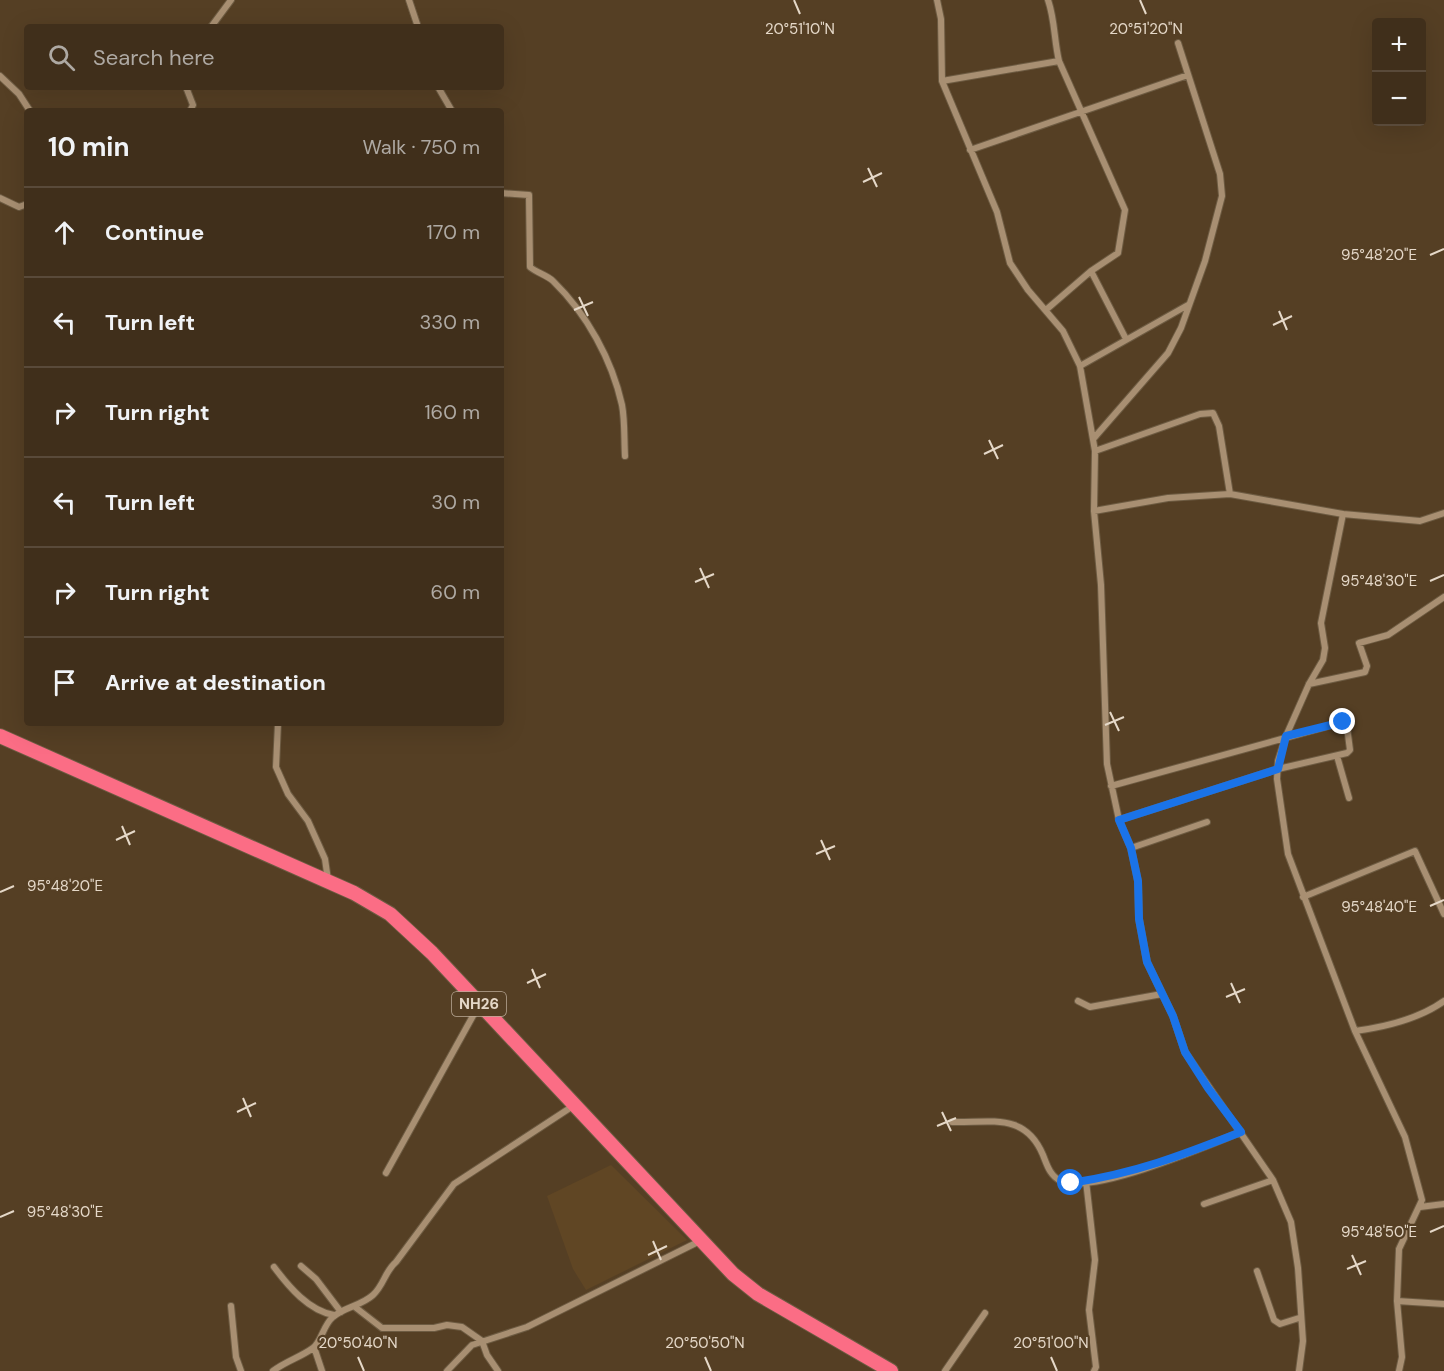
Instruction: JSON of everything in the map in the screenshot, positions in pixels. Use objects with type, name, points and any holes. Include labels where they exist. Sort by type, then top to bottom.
[{"type":"highway","name":"NH26","points":[[0,736],[328,880],[374,903],[405,926],[733,1274],[758,1294],[891,1371]]},
{"type":"street","points":[[213,24],[231,0]]},
{"type":"street","points":[[409,0],[417,24]]},
{"type":"street","points":[[937,0],[941,19],[942,81],[997,212],[1010,263],[1028,290],[1047,309],[1063,331],[1080,366],[1095,451],[1094,511],[1101,585],[1107,764],[1119,820],[1131,848],[1138,881],[1139,919],[1147,962],[1173,1016],[1185,1052],[1273,1180],[1291,1222],[1298,1268],[1299,1318],[1303,1341],[1299,1371]]},
{"type":"street","points":[[1047,309],[1091,271],[1118,253],[1125,210],[1059,61],[1054,43],[1053,15],[1048,0]]},
{"type":"street","points":[[1094,438],[1168,352],[1181,328],[1205,261],[1222,196],[1220,174],[1178,43]]},
{"type":"street","points":[[942,81],[1059,61]]},
{"type":"street","points":[[970,150],[1188,75]]},
{"type":"street","points":[[0,76],[19,94],[28,108]]},
{"type":"street","points":[[187,90],[193,105],[192,108]]},
{"type":"street","points":[[440,90],[450,108]]},
{"type":"street","points":[[504,193],[529,195],[530,267],[540,276],[551,279],[578,311],[611,365],[622,407],[625,456]]},
{"type":"street","points":[[0,198],[19,207],[24,205]]},
{"type":"street","points":[[1091,271],[1126,339]]},
{"type":"street","points":[[1080,366],[1188,305]]},
{"type":"street","points":[[1095,451],[1200,414],[1213,412],[1219,426],[1230,494]]},
{"type":"street","points":[[1094,511],[1168,498],[1230,494],[1343,514],[1420,521],[1444,513]]},
{"type":"street","points":[[1343,514],[1321,623],[1325,648],[1323,660],[1309,684],[1286,736],[1278,769],[1288,854],[1355,1031],[1405,1137],[1422,1200],[1399,1249],[1397,1301],[1402,1357],[1399,1371]]},
{"type":"street","points":[[1309,684],[1365,672],[1367,666],[1359,643],[1388,635],[1444,597]]},
{"type":"street","points":[[1111,786],[1286,736],[1343,722],[1347,727],[1350,750],[1337,756],[1278,769],[1119,820]]},
{"type":"street","points":[[278,726],[276,767],[288,794],[308,821],[325,859],[328,880]]},
{"type":"street","points":[[1337,756],[1349,798]]},
{"type":"street","points":[[1131,848],[1207,822]]},
{"type":"street","points":[[1303,897],[1415,851],[1444,914]]},
{"type":"street","points":[[1078,1001],[1090,1007],[1162,994]]},
{"type":"street","points":[[1355,1031],[1375,1028],[1430,1011],[1444,1001]]},
{"type":"street","points":[[386,1173],[479,1005]]},
{"type":"street","points":[[273,1371],[288,1359],[314,1347],[326,1324],[334,1316],[355,1307],[382,1285],[389,1268],[396,1262],[453,1184],[573,1106]]},
{"type":"street","points":[[952,1122],[1007,1123],[1021,1126],[1040,1149],[1051,1173],[1059,1180],[1071,1183],[1113,1177],[1161,1164],[1241,1132]]},
{"type":"street","points":[[1204,1204],[1273,1180]]},
{"type":"street","points":[[1086,1181],[1095,1260],[1089,1300],[1090,1333],[1095,1359],[1094,1371]]},
{"type":"street","points":[[1420,1207],[1444,1204]]},
{"type":"street","points":[[447,1371],[472,1345],[527,1327],[701,1241]]},
{"type":"street","points":[[301,1266],[316,1279],[341,1312]]},
{"type":"street","points":[[274,1267],[309,1304],[334,1316]]},
{"type":"street","points":[[1257,1271],[1274,1320],[1280,1324],[1299,1318]]},
{"type":"street","points":[[1397,1301],[1444,1304]]},
{"type":"street","points":[[231,1306],[236,1357],[241,1371]]},
{"type":"street","points":[[355,1307],[382,1328],[434,1328],[447,1325],[462,1327],[482,1341],[498,1371]]},
{"type":"street","points":[[945,1371],[985,1313]]},
{"type":"street","points":[[314,1347],[322,1371]]},
{"type":"shaded area","points":[[611,1165],[687,1240],[586,1290],[573,1269],[547,1196]]},
{"type":"route","points":[[1071,1183],[1113,1177],[1161,1164],[1241,1132],[1227,1116],[1185,1052],[1173,1016],[1147,962],[1139,919],[1138,881],[1131,848],[1119,820],[1278,769],[1278,761],[1286,736],[1343,722]]}]
